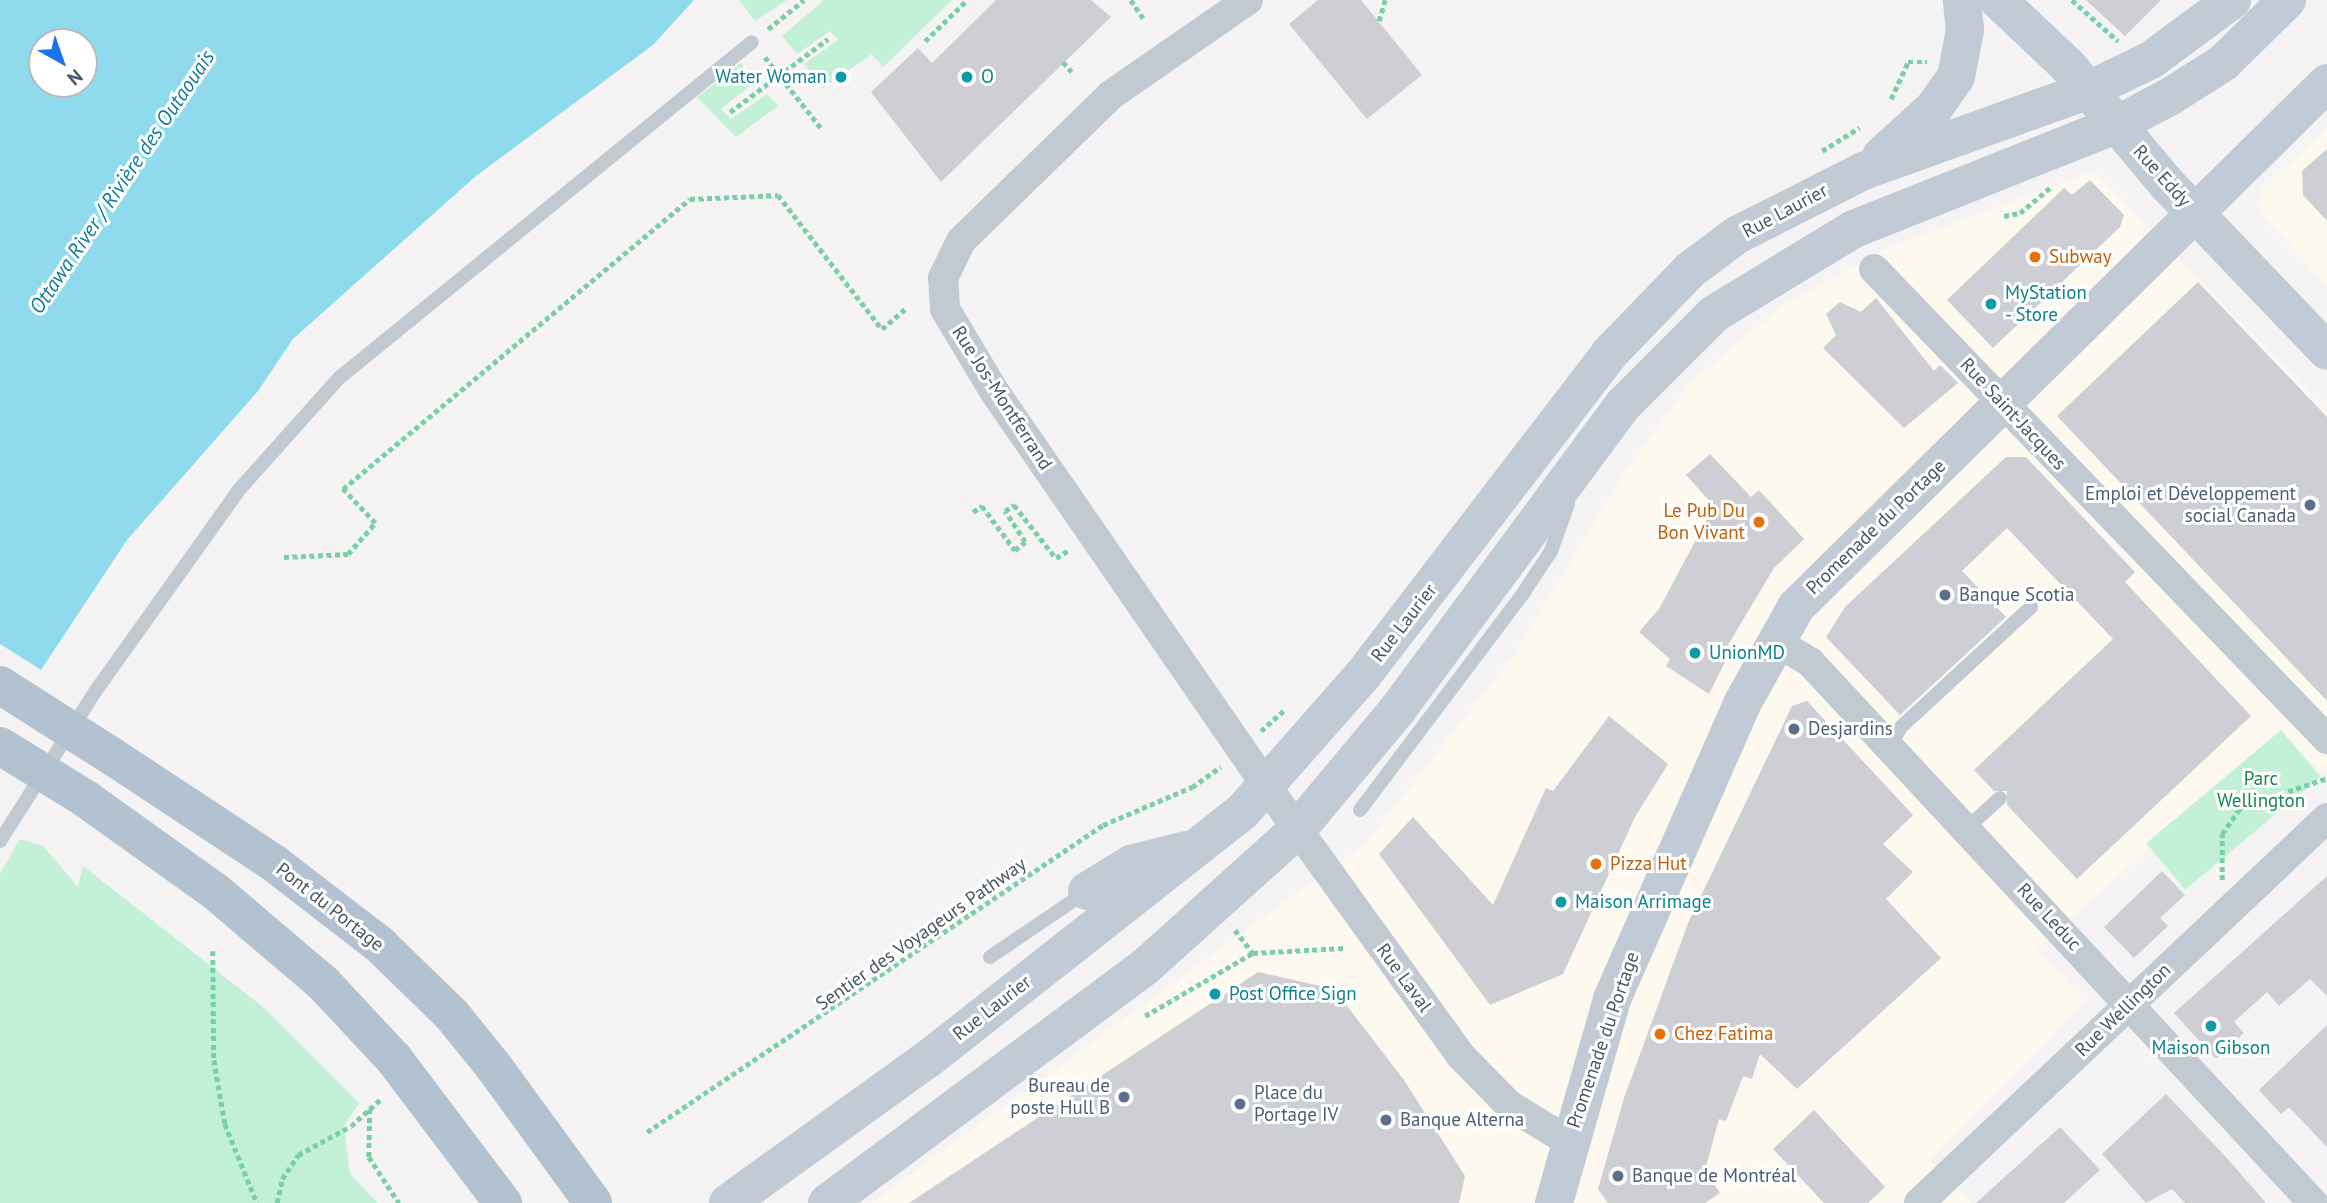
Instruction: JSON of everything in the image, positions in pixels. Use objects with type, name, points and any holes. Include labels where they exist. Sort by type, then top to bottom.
[{"type":"main road","points":[[1863,171],[1948,91],[1964,49],[1962,0]]},
{"type":"main road","name":"Rue Eddy","points":[[1998,0],[2089,90],[2116,125],[2196,214],[2327,351]]},
{"type":"main road","name":"Rue Laurier","points":[[728,1203],[1205,845],[1267,788],[1388,643],[1647,311],[1737,235],[1863,171],[2089,90],[2186,38],[2232,0]]},
{"type":"main road","points":[[827,1203],[1137,974],[1297,830],[1398,709],[1624,404],[1682,343],[1758,282],[1854,229],[2116,125],[2223,62],[2287,0]]},
{"type":"main road","name":"Promenade du Portage","points":[[1553,1203],[1569,1141],[1617,987],[1775,641],[1829,569],[2004,405],[2327,83]]},
{"type":"main road","name":"Pont du Portage","points":[[0,685],[275,864],[380,945],[452,1015],[494,1067],[593,1203]]},
{"type":"main road","points":[[0,746],[86,799],[216,892],[324,984],[440,1117],[503,1203]]},
{"type":"main road","points":[[1087,891],[1130,864],[1205,845]]},
{"type":"street","name":"Rue Jos-Montferrand","points":[[1248,0],[1111,95],[961,241],[943,278],[945,309],[970,354],[1267,788]]},
{"type":"street","name":"Rue Saint-Jacques","points":[[1874,269],[2327,739]]},
{"type":"street","name":"Rue Leduc","points":[[1775,641],[1810,663],[2313,1203]]},
{"type":"street","name":"Rue Laval","points":[[1267,788],[1476,1074],[1509,1105],[1569,1141]]},
{"type":"street","name":"Rue Wellington","points":[[1919,1203],[2327,818]]},
{"type":"lane","points":[[0,841],[97,689],[238,491],[339,378],[752,42]]},
{"type":"lane","points":[[1360,810],[1434,718],[1552,551],[1583,461]]},
{"type":"lane","points":[[1889,747],[1901,727],[2031,607]]},
{"type":"lane","points":[[1966,829],[2000,798]]},
{"type":"lane","points":[[990,957],[1087,891]]},
{"type":"path","points":[[804,0],[752,42],[821,128]]},
{"type":"path","points":[[925,41],[967,0]]},
{"type":"path","points":[[1131,0],[1143,18]]},
{"type":"path","points":[[1379,21],[1385,0]]},
{"type":"path","points":[[2072,0],[2122,45]]},
{"type":"path","points":[[730,112],[828,39]]},
{"type":"path","points":[[1063,62],[1073,72]]},
{"type":"path","points":[[2004,216],[2020,213],[2053,190],[2052,181]]},
{"type":"path","points":[[284,557],[348,554],[375,523],[343,489],[690,199],[778,195],[882,329],[905,309]]},
{"type":"path","points":[[973,513],[982,506],[1015,550],[1025,542],[1005,511],[1014,505],[1056,558],[1093,533]]},
{"type":"path","name":"Sentier des Voyageurs Pathway","points":[[648,1132],[1103,825],[1217,770]]},
{"type":"path","points":[[2229,910],[2218,857],[2230,821],[2259,797],[2327,778]]},
{"type":"path","points":[[1235,930],[1253,953]]},
{"type":"path","points":[[1145,1016],[1253,953],[1344,948]]},
{"type":"path","points":[[213,951],[214,1060],[222,1111],[257,1203]]},
{"type":"path","points":[[375,1089],[391,1108]]},
{"type":"path","points":[[277,1203],[282,1179],[298,1155],[383,1098]]},
{"type":"path","points":[[370,1108],[369,1157],[398,1203]]},
{"type":"shaded area","points":[[2327,128],[2327,285],[2259,212],[2260,191]]},
{"type":"shaded area","points":[[2094,171],[2327,411],[2327,770],[2322,774],[2281,730],[2036,950],[2086,1002],[1930,1160],[1971,1203],[871,1203],[1366,843],[1514,655],[1624,473],[1691,382],[1783,305],[1885,249]]},
{"type":"green space","points":[[739,0],[787,0],[755,21]]},
{"type":"green space","points":[[824,0],[952,0],[883,67],[872,54],[823,88],[804,64],[838,40],[830,31],[797,54],[782,36]]},
{"type":"green space","points":[[741,63],[756,81],[721,109],[731,119],[767,94],[778,106],[736,137],[697,97]]},
{"type":"green space","name":"Parc Wellington","points":[[2281,730],[2320,777],[2185,890],[2146,843]]},
{"type":"green space","points":[[20,839],[43,846],[78,887],[83,866],[263,1007],[359,1103],[344,1126],[350,1174],[378,1203],[0,1203],[0,874]]},
{"type":"water","name":"Ottawa River / Rivière des Outaouais","points":[[0,0],[694,0],[653,45],[476,176],[293,339],[258,391],[127,540],[0,732]]},
{"type":"pier","points":[[0,644],[43,671],[0,736]]},
{"type":"building","name":"O","points":[[996,0],[1091,0],[1111,17],[941,182],[871,92],[918,48],[932,63]]},
{"type":"building","points":[[1318,0],[1361,0],[1422,75],[1367,119],[1289,24]]},
{"type":"building","points":[[2086,0],[2161,0],[2125,36]]},
{"type":"building","points":[[2327,149],[2327,221],[2303,195],[2302,171]]},
{"type":"building","points":[[2090,180],[2124,215],[2120,227],[1993,348],[1947,300],[2064,188],[2072,195]]},
{"type":"building","points":[[2198,282],[2327,417],[2327,701],[2057,416]]},
{"type":"building","points":[[1876,298],[1934,371],[1940,365],[1958,383],[1904,428],[1823,348],[1836,335],[1826,314],[1840,302],[1861,312]]},
{"type":"building","points":[[1710,454],[1751,497],[1759,490],[1804,539],[1774,568],[1728,645],[1732,648],[1709,694],[1666,666],[1670,659],[1639,632],[1659,609],[1714,506],[1686,475]]},
{"type":"building","points":[[2006,457],[2026,457],[2135,572],[2125,582],[2251,716],[2077,879],[2007,805],[2007,791],[1994,791],[1974,770],[2113,639],[2007,528],[1962,571],[2006,617],[1900,715],[1826,637],[1845,607]]},
{"type":"building","points":[[1807,701],[1913,815],[1883,844],[1913,872],[1886,899],[1941,958],[1797,1089],[1760,1054],[1752,1079],[1743,1076],[1726,1121],[1719,1119],[1705,1170],[1720,1193],[1705,1203],[1608,1203],[1598,1189],[1624,1098],[1688,923],[1792,706]]},
{"type":"building","points":[[1609,716],[1668,764],[1635,817],[1563,974],[1490,1005],[1379,854],[1413,817],[1493,905],[1546,788],[1553,791]]},
{"type":"building","points":[[2162,871],[2185,895],[2160,918],[2168,926],[2134,958],[2104,927]]},
{"type":"building","points":[[2327,876],[2327,996],[2310,979],[2279,1006],[2267,992],[2234,1022],[2244,1033],[2216,1059],[2174,1013]]},
{"type":"building","name":"Place du Portage IV","points":[[1258,972],[1334,989],[1404,1080],[1465,1176],[1459,1203],[909,1203]]},
{"type":"building","points":[[2327,1025],[2327,1147],[2289,1107],[2281,1114],[2259,1090]]},
{"type":"building","points":[[2166,1094],[2266,1203],[2185,1203],[2172,1189],[2146,1203],[2102,1154]]},
{"type":"building","points":[[1814,1110],[1885,1187],[1868,1203],[1824,1203],[1773,1149]]},
{"type":"building","points":[[2060,1127],[2100,1170],[2064,1203],[1976,1203]]},
{"type":"place","name":"Water Woman","points":[[841,77]]},
{"type":"place","name":"O","points":[[967,77]]},
{"type":"place","name":"Subway","points":[[2035,257]]},
{"type":"place","name":"MyStation - Store","points":[[1991,304]]},
{"type":"place","name":"Emploi et Développement social Canada","points":[[2310,505]]},
{"type":"place","name":"Le Pub Du Bon Vivant","points":[[1759,522]]},
{"type":"place","name":"Banque Scotia","points":[[1945,595]]},
{"type":"place","name":"UnionMD","points":[[1695,653]]},
{"type":"place","name":"Desjardins","points":[[1794,729]]},
{"type":"place","name":"Pizza Hut","points":[[1596,864]]},
{"type":"place","name":"Maison Arrimage","points":[[1561,902]]},
{"type":"place","name":"Post Office Sign","points":[[1215,994]]},
{"type":"place","name":"Maison Gibson","points":[[2211,1026]]},
{"type":"place","name":"Chez Fatima","points":[[1660,1034]]},
{"type":"place","name":"Bureau de poste Hull B","points":[[1124,1097]]},
{"type":"place","name":"Place du Portage IV","points":[[1240,1104]]},
{"type":"place","name":"Banque Alterna","points":[[1386,1120]]},
{"type":"place","name":"Banque de Montréal","points":[[1618,1176]]}]
